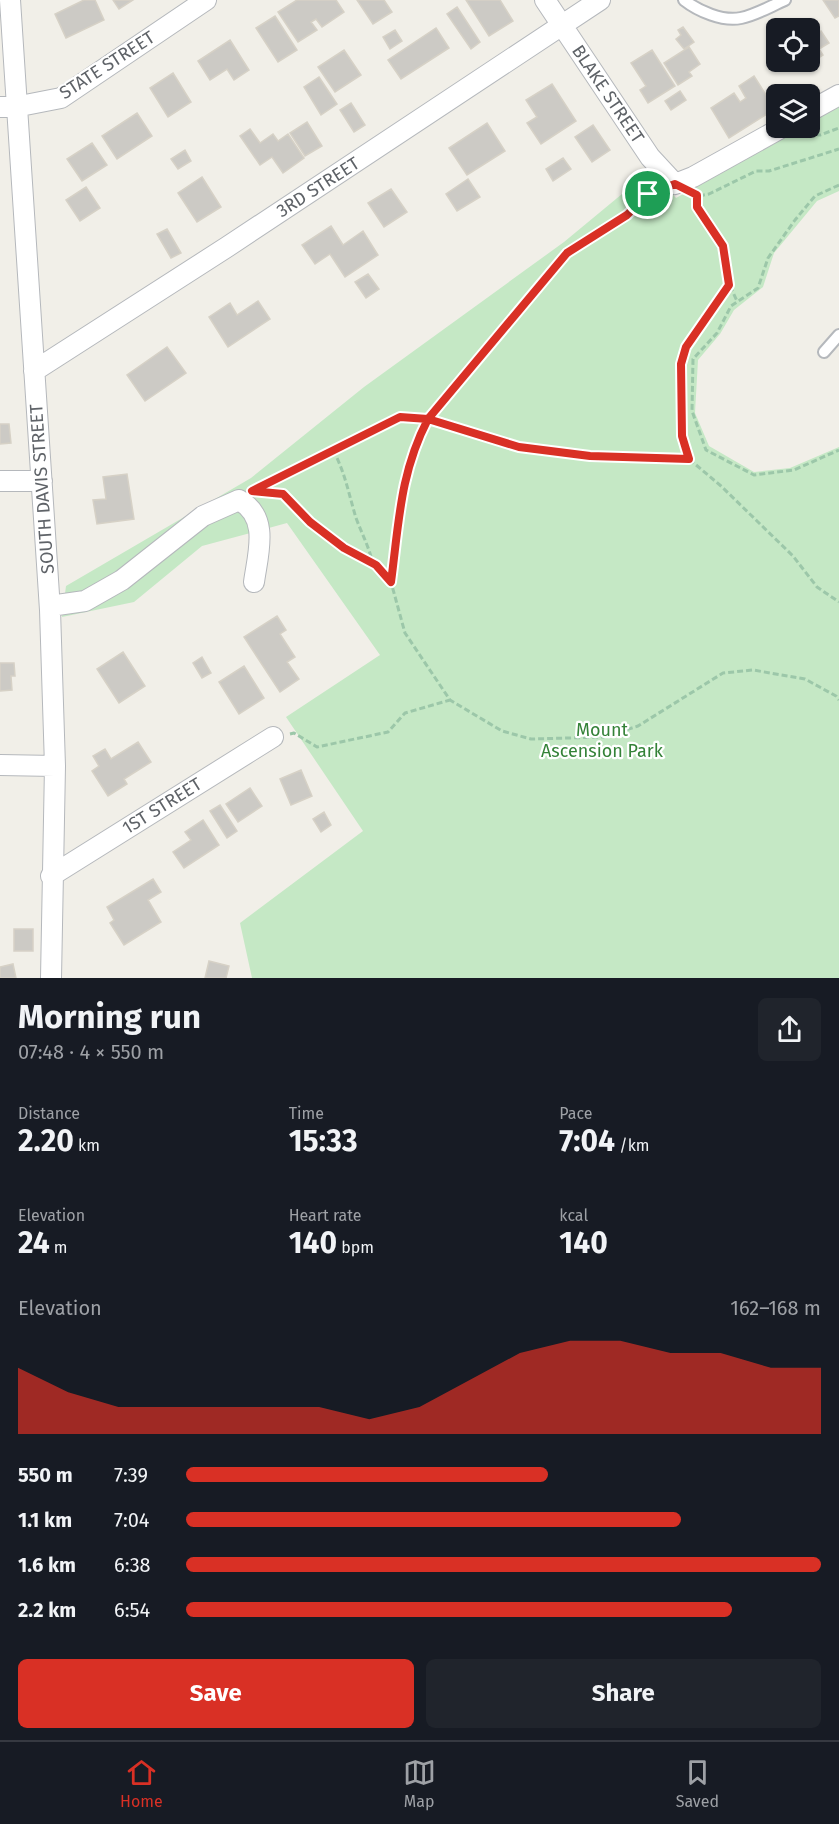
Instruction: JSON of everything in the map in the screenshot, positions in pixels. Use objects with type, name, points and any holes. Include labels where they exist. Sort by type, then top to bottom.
[{"type":"street","name":"SOUTH DAVIS STREET","points":[[10,0],[8,107],[34,371],[50,606],[55,766],[51,876],[51,978]]},
{"type":"street","name":"STATE STREET","points":[[8,107],[61,98],[206,0]]},
{"type":"street","name":"BLAKE STREET","points":[[544,0],[650,157],[675,184]]},
{"type":"street","name":"3RD STREET","points":[[34,371],[227,247],[600,0]]},
{"type":"street","points":[[820,105],[839,95]]},
{"type":"street","points":[[675,184],[693,177],[766,136]]},
{"type":"street","points":[[0,481],[42,481]]},
{"type":"street","points":[[50,606],[86,600],[122,580],[203,516],[239,500],[249,506],[257,517],[260,537],[254,582]]},
{"type":"street","name":"1ST STREET","points":[[51,876],[273,737]]},
{"type":"street","points":[[0,765],[55,766]]},
{"type":"lane","points":[[684,0],[694,8],[717,16],[740,19],[785,0]]},
{"type":"lane","points":[[824,352],[839,334]]},
{"type":"path","points":[[820,135],[839,128]]},
{"type":"path","points":[[839,149],[769,171],[756,171],[709,194],[697,196],[675,184],[648,194],[627,215],[567,253],[428,419],[404,477],[391,582],[405,633],[450,700],[502,731],[531,740],[604,737],[638,726],[723,673],[753,670],[805,679],[836,696],[839,700]]},
{"type":"path","points":[[839,185],[815,196],[768,258],[758,288],[730,306],[717,333],[693,359],[692,411],[706,450],[754,475],[794,470],[839,450]]},
{"type":"path","points":[[697,196],[697,207],[723,246],[729,285],[737,301]]},
{"type":"path","points":[[729,285],[686,347],[681,364],[682,436],[689,459],[721,486],[793,556],[817,587],[839,602]]},
{"type":"path","points":[[391,582],[374,564],[344,548],[310,522],[283,494],[252,491],[400,417],[428,419],[519,447],[590,456],[689,459]]},
{"type":"path","points":[[333,450],[343,470],[357,520],[369,545],[374,564]]},
{"type":"path","points":[[273,737],[294,733],[317,747],[388,732],[405,713],[450,700]]},
{"type":"green space","name":"Mount Ascension Park","points":[[839,105],[839,191],[817,201],[774,253],[763,287],[734,310],[720,334],[698,360],[695,413],[709,446],[754,472],[790,468],[839,447],[839,978],[252,978],[240,923],[363,831],[286,717],[380,655],[287,523],[202,546],[134,602],[62,617],[66,586],[251,478],[364,387],[564,242],[651,170],[676,198],[781,138],[820,138],[820,115]]},
{"type":"building","points":[[84,0],[95,0],[104,20],[66,38],[55,14]]},
{"type":"building","points":[[113,0],[133,0],[119,9]]},
{"type":"building","points":[[297,0],[336,0],[344,12],[322,27],[316,19],[311,22],[317,30],[298,42],[278,12]]},
{"type":"building","points":[[357,0],[384,0],[392,12],[373,24]]},
{"type":"building","points":[[466,0],[500,0],[513,21],[489,36]]},
{"type":"building","points":[[823,0],[839,0],[839,16],[835,18]]},
{"type":"building","points":[[457,7],[480,42],[471,49],[447,14]]},
{"type":"building","points":[[275,16],[297,50],[278,62],[256,28]]},
{"type":"building","points":[[683,27],[694,42],[684,49],[676,39],[681,35],[678,30]]},
{"type":"building","points":[[436,28],[449,48],[401,79],[388,60]]},
{"type":"building","points":[[395,30],[402,41],[390,49],[383,37]]},
{"type":"building","points":[[820,32],[829,43],[820,48]]},
{"type":"building","points":[[230,40],[249,70],[234,80],[227,69],[210,80],[198,61]]},
{"type":"building","points":[[689,47],[700,64],[689,72],[692,76],[678,85],[664,63]]},
{"type":"building","points":[[344,50],[361,75],[335,92],[318,67]]},
{"type":"building","points":[[652,50],[675,86],[648,103],[640,90],[646,86],[631,63]]},
{"type":"building","points":[[173,73],[191,102],[168,117],[150,88]]},
{"type":"building","points":[[754,76],[766,95],[766,115],[729,138],[711,108],[734,93],[740,102],[746,98],[739,86]]},
{"type":"building","points":[[319,77],[337,104],[321,115],[304,87]]},
{"type":"building","points":[[552,84],[576,121],[541,144],[527,123],[537,117],[526,100]]},
{"type":"building","points":[[680,91],[686,100],[671,110],[665,101]]},
{"type":"building","points":[[351,103],[365,125],[354,132],[340,110]]},
{"type":"building","points":[[137,113],[152,136],[117,159],[102,136]]},
{"type":"building","points":[[307,122],[322,146],[305,156],[290,133]]},
{"type":"building","points":[[487,123],[505,151],[467,175],[449,148]]},
{"type":"building","points":[[593,125],[610,150],[592,162],[575,137]]},
{"type":"building","points":[[250,129],[260,143],[273,134],[278,141],[288,134],[304,158],[283,173],[272,157],[260,165],[240,136]]},
{"type":"building","points":[[92,143],[107,165],[82,181],[67,159]]},
{"type":"building","points":[[185,150],[191,161],[178,169],[171,159]]},
{"type":"building","points":[[563,158],[571,169],[553,181],[546,169]]},
{"type":"building","points":[[202,177],[221,207],[197,222],[178,193]]},
{"type":"building","points":[[468,179],[480,197],[457,211],[446,194]]},
{"type":"building","points":[[86,187],[100,208],[80,221],[66,200]]},
{"type":"building","points":[[391,189],[407,212],[384,227],[368,203]]},
{"type":"building","points":[[331,226],[343,245],[363,231],[378,255],[345,277],[330,254],[315,264],[302,245]]},
{"type":"building","points":[[167,229],[181,253],[171,258],[157,234]]},
{"type":"building","points":[[368,274],[379,289],[366,298],[355,282]]},
{"type":"building","points":[[258,301],[270,319],[228,347],[209,317],[230,303],[237,315]]},
{"type":"building","points":[[167,347],[186,373],[145,401],[127,375]]},
{"type":"building","points":[[0,424],[9,424],[11,443],[0,444]]},
{"type":"building","points":[[127,474],[134,519],[97,524],[93,500],[106,499],[103,477]]},
{"type":"building","points":[[277,616],[286,630],[280,634],[295,657],[287,662],[299,679],[280,692],[244,637]]},
{"type":"building","points":[[123,652],[145,686],[119,703],[97,669]]},
{"type":"building","points":[[202,657],[211,673],[202,678],[193,663]]},
{"type":"building","points":[[0,663],[14,663],[15,676],[11,676],[12,690],[0,691]]},
{"type":"building","points":[[244,666],[264,698],[239,714],[219,682]]},
{"type":"building","points":[[138,742],[151,762],[124,779],[127,784],[108,796],[92,771],[99,766],[93,756],[105,749],[111,759]]},
{"type":"building","points":[[301,770],[312,796],[291,805],[280,779]]},
{"type":"building","points":[[250,788],[262,806],[238,822],[226,804]]},
{"type":"building","points":[[220,805],[237,831],[227,838],[210,811]]},
{"type":"building","points":[[324,812],[331,825],[321,832],[313,819]]},
{"type":"building","points":[[203,820],[219,845],[184,868],[173,852],[191,840],[185,832]]},
{"type":"building","points":[[153,879],[161,892],[148,900],[161,922],[124,945],[110,923],[114,920],[107,907]]},
{"type":"building","points":[[14,929],[33,929],[33,951],[14,951]]},
{"type":"building","points":[[209,961],[229,966],[226,978],[205,978]]},
{"type":"building","points":[[13,964],[16,978],[0,978],[0,967]]},
{"type":"route","points":[[648,194],[627,215],[567,253],[428,419],[400,417],[252,491],[283,494],[310,522],[344,548],[376,565],[391,582],[404,477],[428,419],[519,447],[590,456],[689,459],[682,436],[681,364],[686,347],[729,285],[723,246],[697,207],[697,195],[675,184],[648,194]]}]
